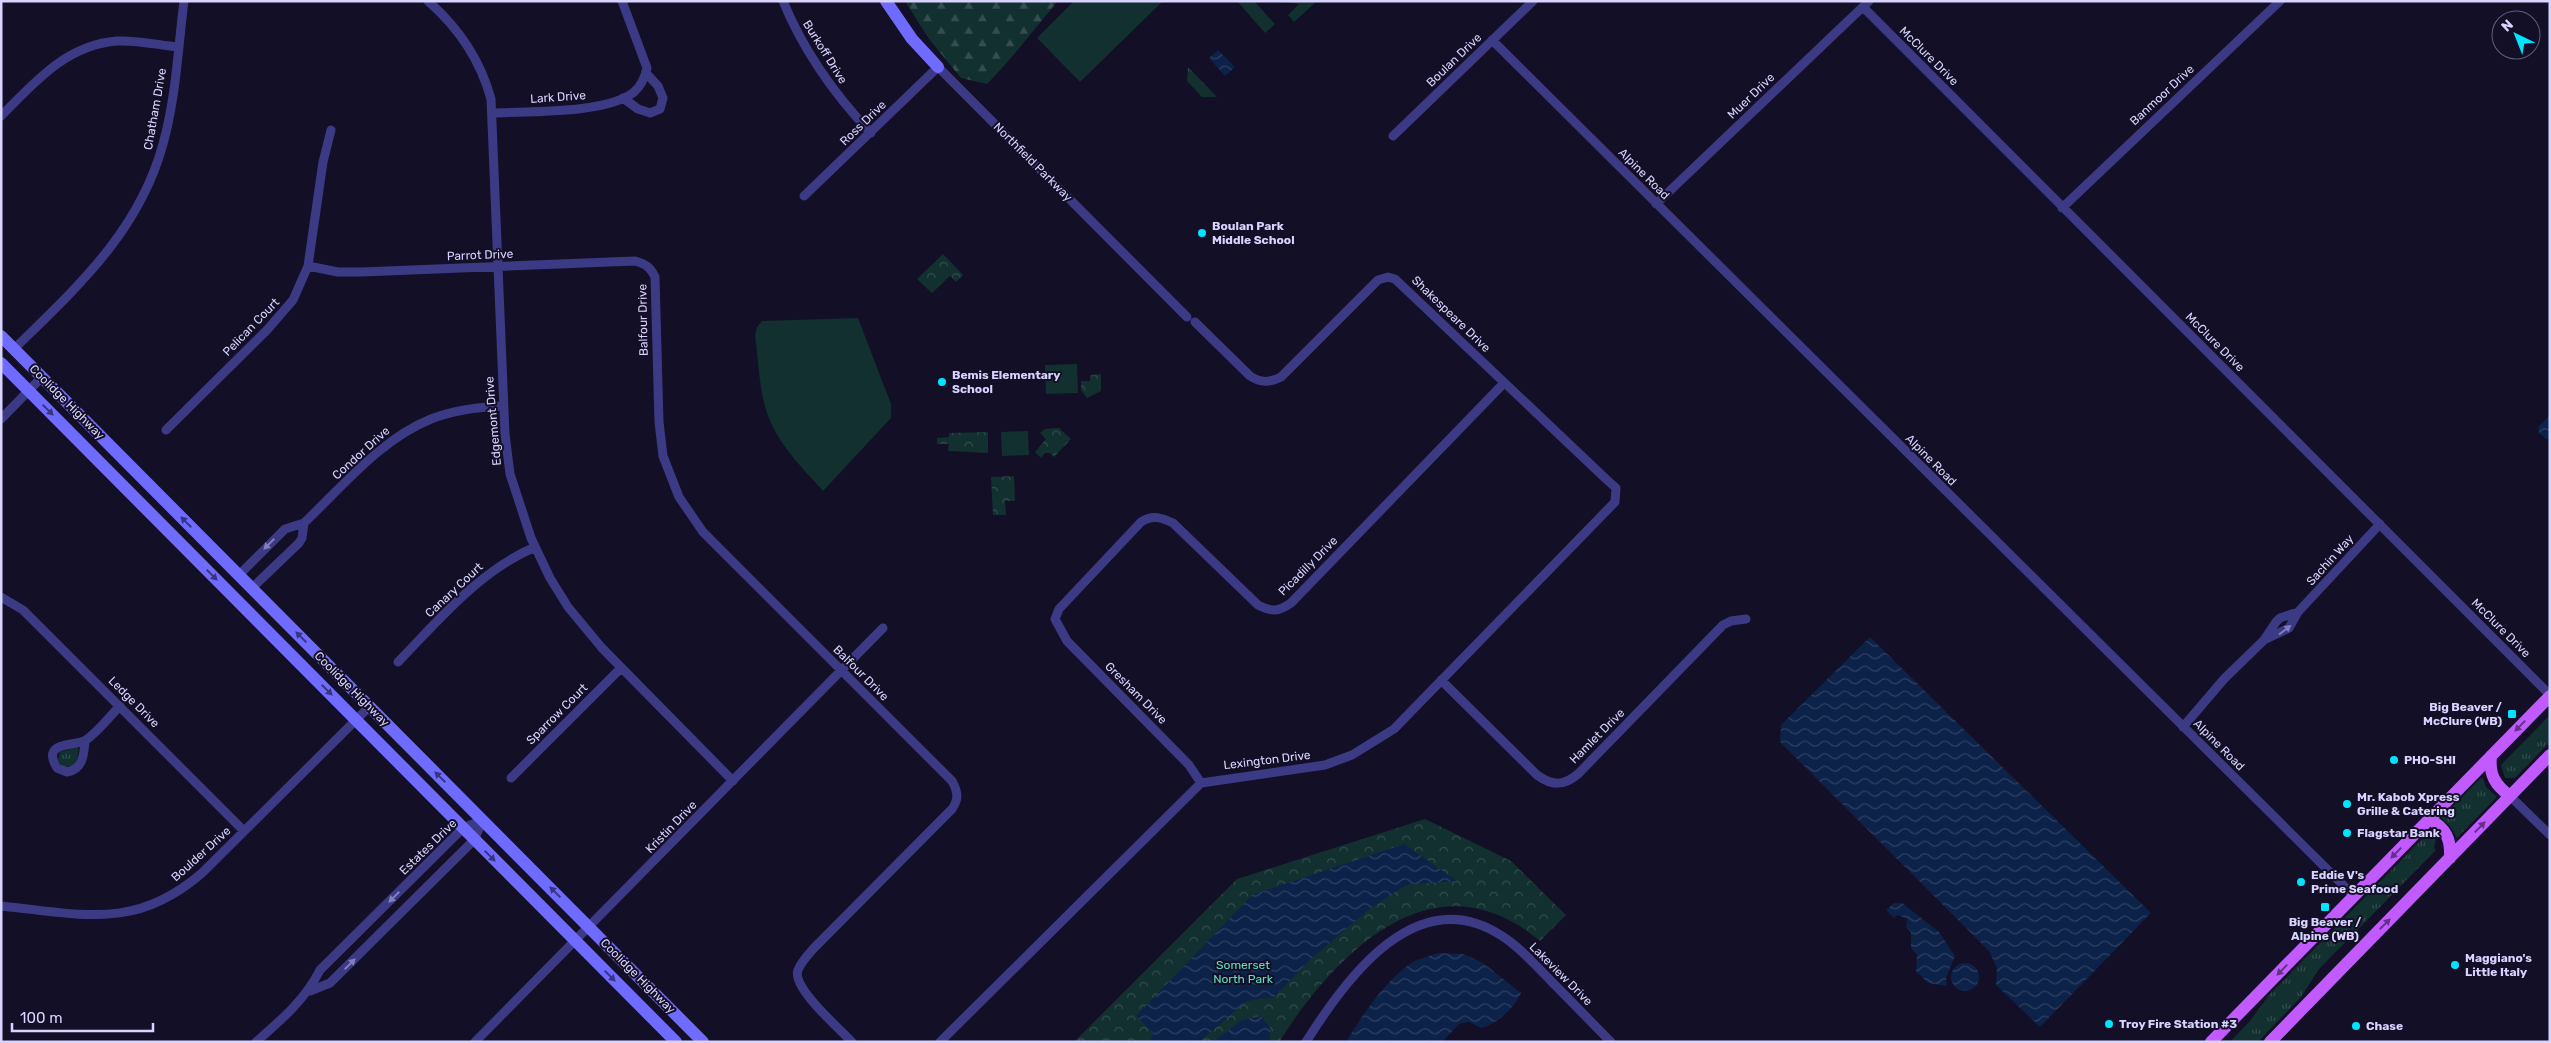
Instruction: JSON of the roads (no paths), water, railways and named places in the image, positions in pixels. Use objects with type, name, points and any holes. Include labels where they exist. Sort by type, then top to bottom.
[{"type":"main road","name":"Northfield Parkway","points":[[886,1],[912,39],[938,67]]},
{"type":"main road","name":"Coolidge Highway","points":[[1,336],[589,927],[699,1041]]},
{"type":"main road","name":"Coolidge Highway","points":[[1,364],[676,1042]]},
{"type":"main road","points":[[2211,1042],[2550,695]]},
{"type":"main road","points":[[2274,1040],[2550,754]]},
{"type":"main road","points":[[2491,756],[2490,768],[2492,777],[2501,789],[2510,796]]},
{"type":"main road","points":[[2429,819],[2444,829],[2448,837],[2450,858]]},
{"type":"street","name":"Chatham Drive","points":[[14,349],[96,267],[124,231],[137,210],[152,179],[164,142],[184,1]]},
{"type":"street","name":"Edgemont Drive","points":[[428,1],[456,29],[470,48],[486,82],[493,113],[503,406],[510,474],[535,547],[568,607],[621,668],[733,781]]},
{"type":"street","points":[[622,1],[642,53],[647,68],[646,73],[658,86],[664,98],[660,108],[650,113],[638,109],[623,98]]},
{"type":"street","name":"Burkoff Drive","points":[[783,1],[801,40],[822,75],[872,134]]},
{"type":"street","name":"Boulan Drive","points":[[1393,136],[1533,1]]},
{"type":"street","name":"Banmoor Drive","points":[[2062,208],[2280,1]]},
{"type":"street","name":"McClure Drive","points":[[1866,4],[2062,208],[2550,695]]},
{"type":"street","name":"Muer Drive","points":[[1656,204],[1866,4]]},
{"type":"street","name":"Alpine Road","points":[[1492,40],[2354,896]]},
{"type":"street","points":[[1,116],[54,65],[74,53],[91,46],[117,41],[135,41],[178,47]]},
{"type":"street","name":"Ross Drive","points":[[804,196],[872,134],[938,67]]},
{"type":"street","name":"Northfield Parkway","points":[[938,67],[1187,317]]},
{"type":"street","name":"Lark Drive","points":[[493,113],[593,107],[623,98],[634,92],[646,73]]},
{"type":"street","name":"Pelican Court","points":[[166,430],[283,314],[302,285],[308,266],[322,162],[331,130]]},
{"type":"street","name":"Parrot Drive","points":[[308,266],[338,272],[362,272],[635,261],[645,264],[651,269]]},
{"type":"street","name":"Balfour Drive","points":[[651,269],[655,278],[660,438],[670,479],[679,497],[703,532],[952,781],[957,798],[952,810],[814,948],[798,969],[797,976],[802,990],[852,1042]]},
{"type":"street","name":"Shakespeare Drive","points":[[1195,322],[1250,376],[1257,380],[1274,381],[1281,377],[1372,285],[1378,280],[1388,277],[1395,279],[1411,292],[1504,383],[1616,488]]},
{"type":"street","points":[[1,419],[42,377]]},
{"type":"street","name":"Picadilly Drive","points":[[1055,618],[1064,603],[1141,522],[1148,518],[1156,517],[1173,523],[1258,605],[1272,611],[1279,611],[1291,603],[1504,383]]},
{"type":"street","name":"Condor Drive","points":[[239,575],[285,529],[304,524],[398,437],[430,420],[455,412],[503,406]]},
{"type":"street","name":"Lexington Drive","points":[[1201,783],[1304,770],[1325,765],[1352,755],[1394,729],[1603,516],[1615,502],[1616,488]]},
{"type":"street","name":"Condor Drive","points":[[252,588],[299,543],[302,538],[304,524]]},
{"type":"street","name":"Sachin Way","points":[[2183,727],[2231,672],[2264,640],[2280,618],[2298,612],[2380,524]]},
{"type":"street","name":"Canary Court","points":[[398,662],[466,593],[491,572],[535,547]]},
{"type":"street","name":"Ledge Drive","points":[[1,597],[23,610],[244,831]]},
{"type":"street","name":"Gresham Drive","points":[[1055,618],[1067,640],[1189,765],[1201,783]]},
{"type":"street","name":"Hamlet Drive","points":[[1441,680],[1537,775],[1551,783],[1558,784],[1572,779],[1578,774],[1724,625],[1731,621],[1746,620]]},
{"type":"street","name":"Kristin Drive","points":[[475,1042],[883,628]]},
{"type":"street","name":"Sparrow Court","points":[[511,778],[621,668]]},
{"type":"street","points":[[85,741],[120,706]]},
{"type":"street","name":"Boulder Drive","points":[[1,906],[102,915],[140,910],[159,903],[188,885],[370,706]]},
{"type":"street","points":[[940,1042],[1201,783]]},
{"type":"street","points":[[2510,796],[2550,835]]},
{"type":"street","name":"Estates Drive","points":[[256,1042],[282,1020],[310,990],[320,970],[463,828],[483,820]]},
{"type":"street","name":"Estates Drive","points":[[310,990],[330,984],[474,840],[483,820]]},
{"type":"street","name":"Lakeview Drive","points":[[1306,1042],[1348,983],[1375,953],[1398,935],[1425,924],[1440,921],[1465,922],[1490,929],[1509,940],[1611,1042]]},
{"type":"water","points":[[1218,50],[1235,67],[1225,76],[1209,58]]},
{"type":"water","points":[[2550,415],[2550,439],[2546,439],[2539,433],[2538,427]]},
{"type":"water","points":[[1870,637],[2151,913],[2040,1027],[1996,985],[1997,968],[1989,951],[1780,742],[1781,725]]},
{"type":"water","points":[[1404,844],[1457,881],[1406,885],[1368,910],[1310,960],[1274,997],[1247,1001],[1199,1042],[1150,1042],[1153,1033],[1136,1016],[1252,895]]},
{"type":"water","points":[[1894,903],[1902,903],[1939,932],[1955,956],[1946,978],[1947,986],[1928,983],[1916,971],[1917,955],[1911,948],[1911,932],[1906,927],[1907,919],[1898,915],[1894,918],[1886,910]]},
{"type":"water","points":[[1438,953],[1463,954],[1483,963],[1521,993],[1518,999],[1509,1010],[1493,1023],[1481,1028],[1469,1022],[1459,1024],[1442,1042],[1346,1042],[1384,988],[1403,969],[1419,959]]},
{"type":"water","points":[[1965,963],[1975,967],[1979,977],[1975,987],[1965,991],[1955,987],[1951,977],[1955,967]]},
{"type":"water","points":[[1261,1016],[1271,1029],[1269,1042],[1213,1042],[1242,1020]]},
{"type":"place","name":"Boulan Park Middle School","points":[[1202,233]]},
{"type":"place","name":"Bemis Elementary School","points":[[942,382]]},
{"type":"place","name":"Big Beaver / McClure (WB)","points":[[2512,714]]},
{"type":"place","name":"PHO-SHI","points":[[2394,760]]},
{"type":"place","name":"Mr. Kabob Xpress Grille & Catering","points":[[2347,804]]},
{"type":"place","name":"Flagstar Bank","points":[[2347,833]]},
{"type":"place","name":"Eddie V's Prime Seafood","points":[[2301,882]]},
{"type":"place","name":"Big Beaver / Alpine (WB)","points":[[2325,907]]},
{"type":"place","name":"Maggiano's Little Italy","points":[[2455,965]]},
{"type":"place","name":"Troy Fire Station #3","points":[[2109,1024]]},
{"type":"place","name":"Chase","points":[[2356,1026]]},
{"type":"park label","name":"Somerset North Park","points":[[1243,972]]}]
